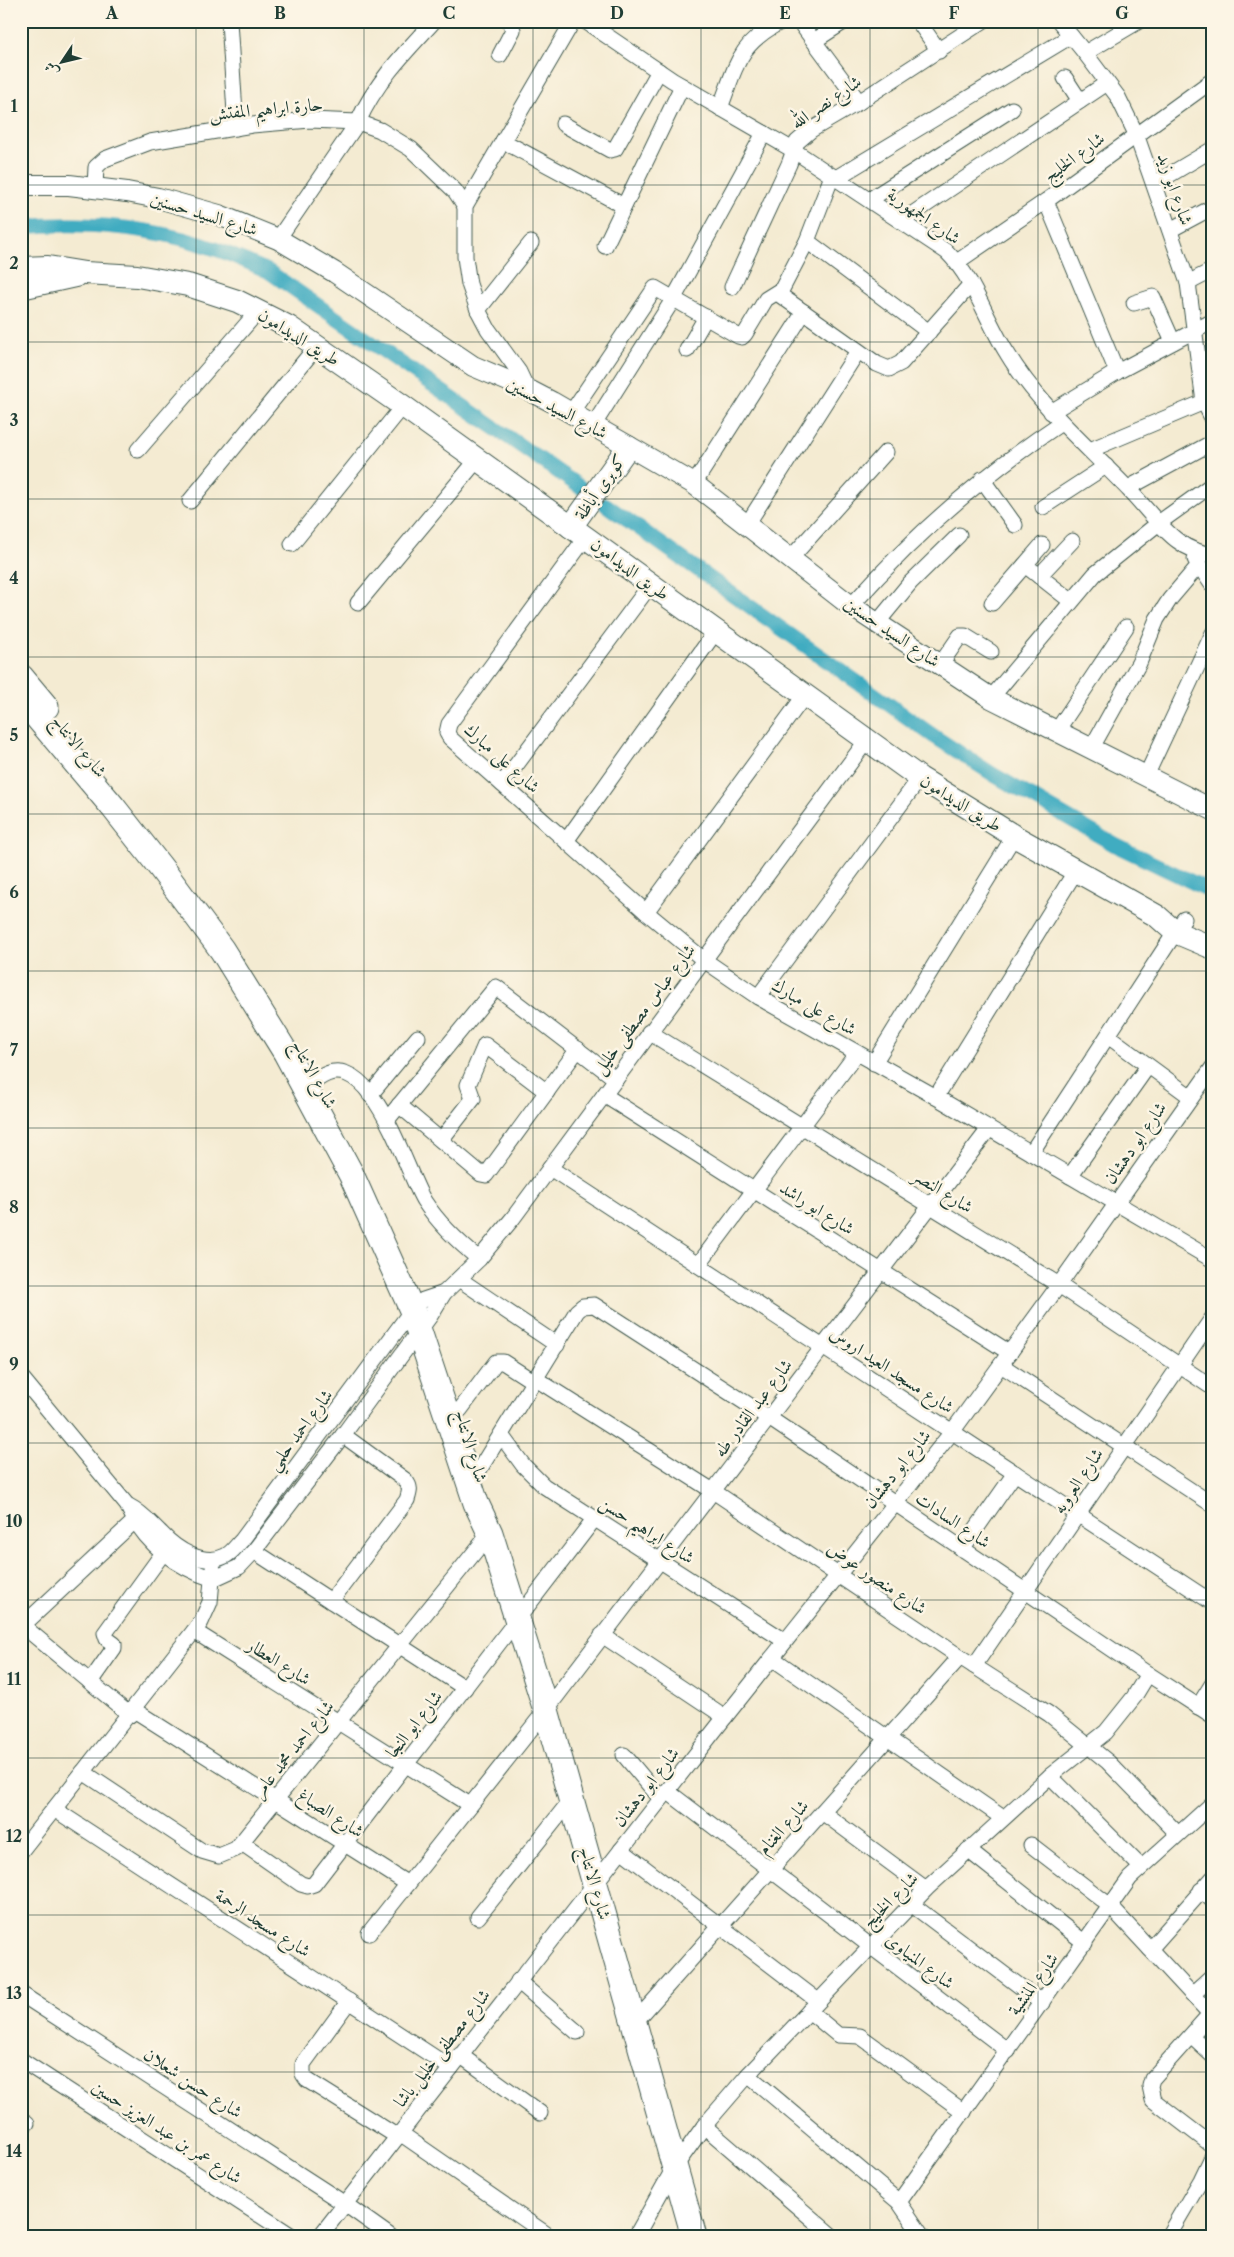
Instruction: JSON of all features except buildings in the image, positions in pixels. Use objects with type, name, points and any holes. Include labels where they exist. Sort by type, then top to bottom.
[{"type":"main road","name":"طريق الديدامون","points":[[21,268],[48,267],[85,273],[128,275],[162,280],[212,292],[259,310],[317,346],[403,406],[920,778],[1076,872],[1157,916],[1174,917],[1179,926],[1213,948]]},
{"type":"main road","name":"طريق الديدامون","points":[[21,288],[85,273]]},
{"type":"main road","name":"كوبرى أباظة","points":[[578,532],[628,447]]},
{"type":"main road","name":"شارع الانتاج","points":[[21,677],[119,803],[222,950],[263,1014],[426,1310],[476,1503],[490,1533],[546,1710],[694,2236]]},
{"type":"main road","name":"شارع الانتاج","points":[[21,698],[119,803],[215,915],[269,995],[318,1079],[364,1169],[426,1310],[479,1470],[487,1499],[490,1533]]},
{"type":"main road","name":"طريق الديدامون","points":[[1179,926],[1213,932]]},
{"type":"street","points":[[229,21],[236,128]]},
{"type":"street","points":[[500,55],[513,30],[510,21]]},
{"type":"street","points":[[526,388],[519,372],[488,329],[478,310],[470,284],[465,256],[465,206],[573,21]]},
{"type":"street","points":[[720,108],[741,54],[750,42],[761,33],[782,21]]},
{"type":"street","points":[[799,21],[859,102]]},
{"type":"street","points":[[918,21],[939,51]]},
{"type":"street","name":"شارع نصر الله","points":[[732,287],[789,164],[797,142],[811,130],[859,102],[983,21]]},
{"type":"street","name":"شارع ابو زيد","points":[[1059,21],[1118,97],[1136,134],[1188,283],[1193,331],[1213,420]]},
{"type":"street","points":[[1085,53],[1140,21]]},
{"type":"street","points":[[278,239],[358,122],[366,102],[431,22]]},
{"type":"street","points":[[814,41],[841,22]]},
{"type":"street","name":"شارع الجمهورية","points":[[591,23],[682,86],[793,150],[947,252],[957,262],[971,284],[1007,353],[1035,393],[1056,417],[1128,488],[1177,540],[1187,547],[1213,555]]},
{"type":"street","points":[[571,413],[655,288],[742,337],[766,299],[782,288],[807,241],[834,177],[1071,36]]},
{"type":"street","points":[[563,124],[610,150],[615,149],[659,71]]},
{"type":"street","points":[[1065,78],[1080,101]]},
{"type":"street","name":"شارع الخليج","points":[[957,262],[1046,201],[1213,80]]},
{"type":"street","points":[[902,221],[1107,83]]},
{"type":"street","points":[[605,246],[682,86]]},
{"type":"street","points":[[869,200],[1012,109]]},
{"type":"street","name":"حارة ابراهيم المفتش","points":[[95,187],[96,167],[105,159],[150,142],[236,128],[310,120],[358,122],[380,130],[411,149],[455,191],[465,206]]},
{"type":"street","points":[[593,426],[674,298],[764,133]]},
{"type":"street","points":[[502,141],[624,206]]},
{"type":"street","points":[[1154,184],[1213,149]]},
{"type":"street","name":"شارع السيد حسنين","points":[[21,186],[51,184],[95,187],[127,192],[219,215],[278,239],[334,272],[457,357],[491,375],[526,388],[694,484],[851,606],[991,698],[1213,810]]},
{"type":"street","points":[[1046,201],[1117,372]]},
{"type":"street","points":[[1170,230],[1213,207]]},
{"type":"street","points":[[807,241],[929,332]]},
{"type":"street","points":[[478,310],[531,244]]},
{"type":"street","points":[[1188,283],[1213,270]]},
{"type":"street","points":[[777,293],[883,368],[896,367],[971,284]]},
{"type":"street","points":[[1134,303],[1153,297],[1174,342]]},
{"type":"street","points":[[138,450],[259,310]]},
{"type":"street","points":[[694,484],[804,312]]},
{"type":"street","points":[[687,350],[706,317]]},
{"type":"street","points":[[851,606],[912,540],[982,478],[1056,417],[1117,372],[1213,320]]},
{"type":"street","points":[[190,501],[317,346]]},
{"type":"street","points":[[746,526],[858,351]]},
{"type":"street","points":[[1090,450],[1208,400]]},
{"type":"street","points":[[292,544],[403,406]]},
{"type":"street","points":[[1128,488],[1213,442]]},
{"type":"street","points":[[790,559],[886,452]]},
{"type":"street","points":[[358,603],[477,460]]},
{"type":"street","points":[[1043,507],[1106,466]]},
{"type":"street","points":[[982,478],[1015,524]]},
{"type":"street","points":[[991,698],[1108,562],[1213,484]]},
{"type":"street","name":"شارع على مبارك","points":[[578,532],[449,724],[447,732],[450,738],[646,912],[704,960],[758,997],[990,1128],[1212,1258]]},
{"type":"street","points":[[877,623],[910,584],[959,535]]},
{"type":"street","points":[[1038,576],[1072,541]]},
{"type":"street","points":[[992,602],[1042,545]]},
{"type":"street","points":[[1187,547],[1213,586]]},
{"type":"street","points":[[1025,565],[1072,602]]},
{"type":"street","points":[[1091,749],[1139,663],[1160,614],[1170,599],[1199,566]]},
{"type":"street","points":[[502,784],[651,584]]},
{"type":"street","points":[[1056,732],[1126,627]]},
{"type":"street","points":[[566,841],[716,631]]},
{"type":"street","points":[[1146,776],[1213,633]]},
{"type":"street","points":[[940,665],[958,637],[962,635],[991,652]]},
{"type":"street","points":[[646,912],[805,695]]},
{"type":"street","name":"شارع عباس مصطفى خليل","points":[[426,1310],[479,1259],[513,1218],[867,740]]},
{"type":"street","points":[[758,997],[920,778]]},
{"type":"street","points":[[874,1063],[1014,836]]},
{"type":"street","points":[[936,1097],[1076,872]]},
{"type":"street","points":[[1031,1153],[1179,926]]},
{"type":"street","points":[[387,1120],[496,987],[616,1078]]},
{"type":"street","name":"شارع النصر","points":[[649,1032],[1059,1285],[1213,1388]]},
{"type":"street","points":[[1108,1036],[1191,1097]]},
{"type":"street","points":[[370,1095],[418,1037]]},
{"type":"street","points":[[441,1140],[473,1099],[468,1085],[485,1045],[547,1092]]},
{"type":"street","points":[[399,1105],[481,1174],[486,1175],[578,1049]]},
{"type":"street","points":[[698,1265],[857,1053]]},
{"type":"street","points":[[1070,1176],[1148,1066]]},
{"type":"street","name":"شارع ابو دهشان","points":[[594,1883],[894,1502],[952,1432],[1059,1285],[1213,1067]]},
{"type":"street","points":[[318,1079],[330,1073],[344,1073],[356,1080],[370,1095],[387,1120],[424,1201],[444,1227],[479,1259]]},
{"type":"street","name":"شارع ابو راشد","points":[[604,1095],[880,1270],[1124,1446],[1213,1505]]},
{"type":"street","name":"شارع عبد القادر طه","points":[[369,1932],[546,1710],[990,1128]]},
{"type":"street","name":"شارع مسجد العيد اروس","points":[[550,1168],[1213,1603]]},
{"type":"street","points":[[459,1279],[557,1345]]},
{"type":"street","name":"شارع السادات","points":[[479,1470],[502,1436],[580,1308],[586,1305],[594,1305],[768,1418],[1025,1592],[1213,1716]]},
{"type":"street","name":"شارع احمد حلمي","points":[[213,1579],[239,1567],[254,1551],[343,1435],[426,1310]]},
{"type":"street","name":"شارع احمد حلمي","points":[[212,1560],[229,1554],[242,1540],[426,1310]]},
{"type":"street","name":"شارع العروبه","points":[[974,1666],[1213,1317]]},
{"type":"street","name":"شارع منصور عوض","points":[[460,1410],[496,1362],[503,1362],[713,1491],[960,1657],[1049,1714],[1090,1745],[1177,1833]]},
{"type":"street","points":[[21,1377],[138,1517],[180,1549],[201,1558],[212,1560],[213,1579],[208,1608],[194,1631],[132,1712],[22,1848]]},
{"type":"street","points":[[331,1601],[408,1500],[410,1493],[410,1486],[405,1480],[343,1435]]},
{"type":"street","name":"شارع ابراهيم حسن","points":[[502,1436],[523,1465],[544,1486],[785,1641]]},
{"type":"street","points":[[962,1549],[1015,1473]]},
{"type":"street","points":[[138,1517],[144,1534],[163,1553],[182,1567],[213,1579]]},
{"type":"street","points":[[24,1619],[138,1517]]},
{"type":"street","name":"شارع ابو النجا","points":[[242,1843],[301,1884],[308,1886],[314,1884],[596,1518]]},
{"type":"street","name":"شارع احمد محمد عامر","points":[[83,1772],[210,1855],[228,1854],[242,1843],[490,1533]]},
{"type":"street","points":[[254,1551],[465,1688]]},
{"type":"street","points":[[90,1682],[114,1648],[114,1644],[106,1637],[106,1633],[163,1553]]},
{"type":"street","name":"شارع الصباغ","points":[[24,1619],[90,1682],[132,1712],[408,1884]]},
{"type":"street","name":"شارع العطار","points":[[194,1631],[470,1805]]},
{"type":"street","points":[[602,1635],[725,1717]]},
{"type":"street","name":"شارع الغنام","points":[[635,2022],[960,1657]]},
{"type":"street","points":[[772,1658],[1003,1818]]},
{"type":"street","name":"شارع الخليج","points":[[636,2236],[674,2168],[704,2126],[748,2075],[926,1889],[1050,1776],[1106,1732],[1121,1715],[1148,1674]]},
{"type":"street","points":[[1198,1707],[1213,1683]]},
{"type":"street","points":[[624,1755],[664,1795]]},
{"type":"street","points":[[1050,1776],[1140,1866]]},
{"type":"street","name":"شارع المنياوى","points":[[664,1795],[770,1870],[1008,2051]]},
{"type":"street","points":[[478,1917],[571,1800]]},
{"type":"street","name":"شارع المنشية","points":[[899,2202],[1130,1878],[1140,1866],[1213,1803]]},
{"type":"street","name":"شارع مسجد الرحمة","points":[[54,1809],[451,2068]]},
{"type":"street","points":[[822,1812],[926,1889]]},
{"type":"street","points":[[1032,1845],[1110,1906],[1211,2016],[1152,2079],[1150,2094],[1159,2105],[1213,2146]]},
{"type":"street","points":[[621,1850],[720,1926],[814,2006],[838,2035],[860,2036],[964,2112]]},
{"type":"street","points":[[968,1850],[1085,1943]]},
{"type":"street","points":[[1150,1949],[1213,1878]]},
{"type":"street","name":"شارع مصطفى خليل باشا","points":[[320,2236],[594,1883]]},
{"type":"street","points":[[1201,1890],[1213,1901]]},
{"type":"street","points":[[911,1904],[1042,2003]]},
{"type":"street","points":[[1192,1995],[1213,1976]]},
{"type":"street","points":[[518,1981],[577,2032]]},
{"type":"street","name":"شارع حسن شعلان","points":[[21,1994],[345,2204],[390,2236]]},
{"type":"street","points":[[349,2001],[303,2064],[303,2074],[307,2080],[399,2135],[549,2236]]},
{"type":"street","points":[[1191,2036],[1213,2056]]},
{"type":"street","points":[[460,2055],[540,2113]]},
{"type":"street","name":"شارع عمر بن عبد العزيز حسين","points":[[21,2060],[292,2236]]},
{"type":"street","points":[[748,2075],[899,2202],[922,2236]]},
{"type":"street","points":[[704,2126],[832,2236]]},
{"type":"street","points":[[1168,2236],[1207,2182],[1213,2156]]},
{"type":"waterway","points":[[21,227],[71,225],[146,231],[194,242],[224,252],[268,271],[580,487]]},
{"type":"waterway","points":[[606,505],[935,737],[994,775],[1115,845],[1213,892]]}]
